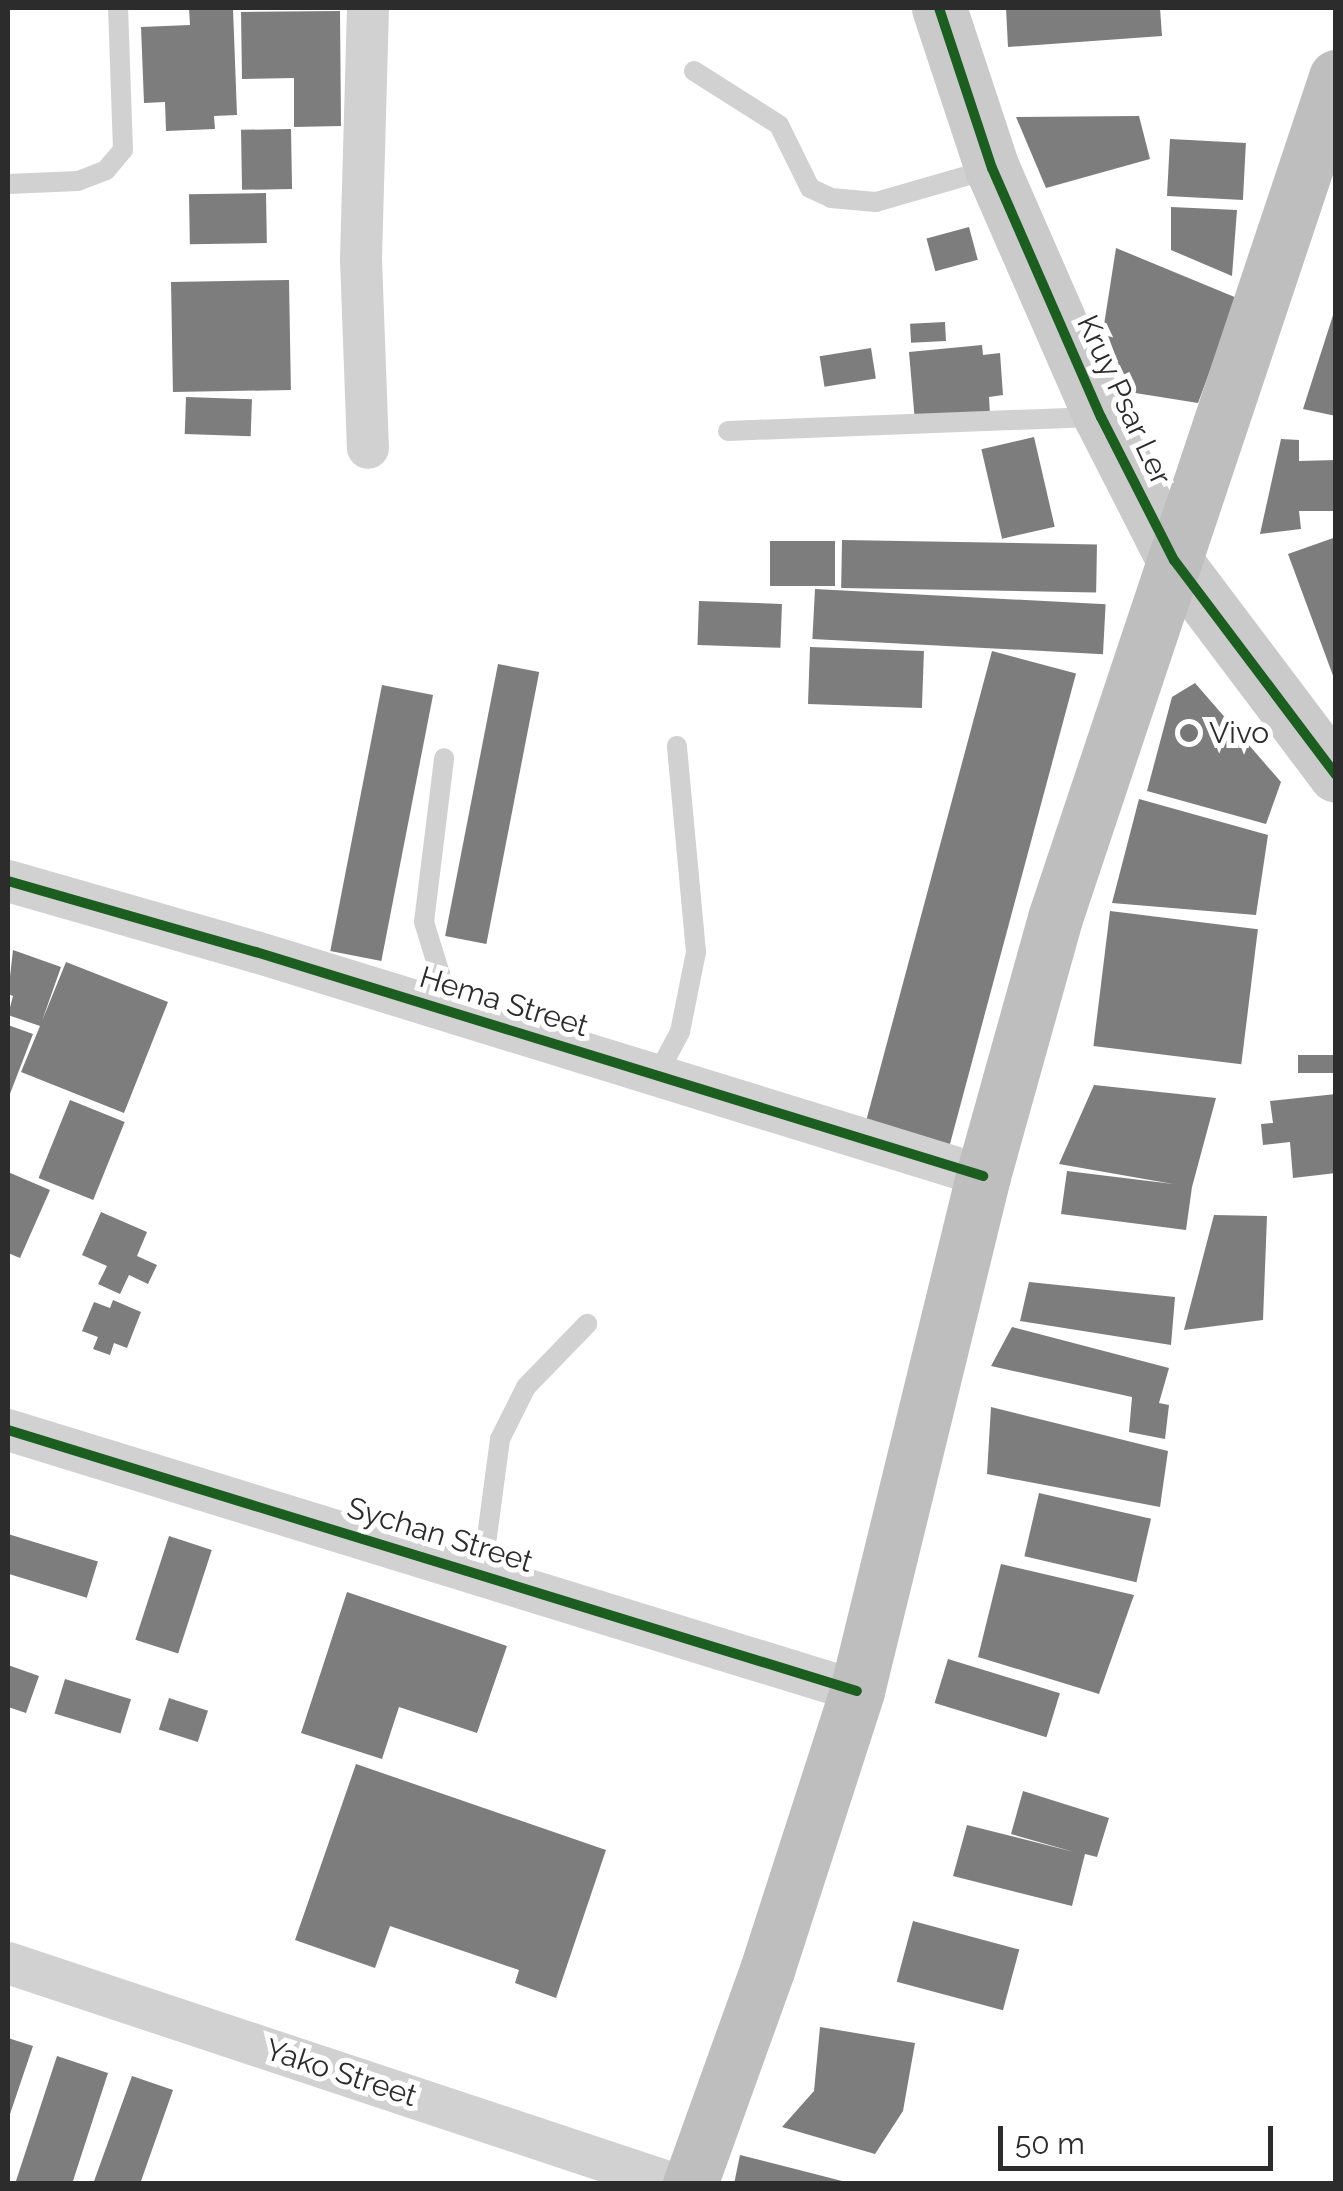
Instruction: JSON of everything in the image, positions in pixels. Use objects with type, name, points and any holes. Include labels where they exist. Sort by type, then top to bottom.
[{"type":"highway","points":[[690,2184],[767,1970],[857,1692],[983,1176],[1055,918],[1336,77]]},
{"type":"street","points":[[368,8],[362,259],[368,448]]},
{"type":"street","name":"Kruy Psar Ler","points":[[939,8],[992,168],[1101,417],[1174,560],[1336,774]]},
{"type":"street","name":"Hema Street","points":[[8,881],[435,1007],[983,1176]]},
{"type":"street","name":"Sychan Street","points":[[8,1430],[857,1692]]},
{"type":"street","name":"Yako Street","points":[[8,1963],[674,2184]]},
{"type":"lane","points":[[8,184],[78,181],[106,170],[123,150],[118,8]]},
{"type":"lane","points":[[694,72],[779,125],[810,188],[831,198],[876,202],[992,168]]},
{"type":"lane","points":[[728,431],[1101,417]]},
{"type":"lane","points":[[657,1075],[680,1032],[696,952],[678,746]]},
{"type":"lane","points":[[435,1007],[440,974],[424,922],[444,758]]},
{"type":"lane","points":[[482,1574],[500,1439],[526,1387],[586,1324]]},
{"type":"building","points":[[189,8],[233,8],[237,115],[214,116],[215,129],[166,131],[165,102],[144,103],[141,27],[190,25]]},
{"type":"building","points":[[1006,8],[1160,8],[1162,36],[1008,47]]},
{"type":"building","points":[[340,11],[341,126],[294,127],[294,78],[242,79],[241,12]]},
{"type":"building","points":[[1139,116],[1150,159],[1046,188],[1016,117]]},
{"type":"building","points":[[291,129],[292,189],[242,190],[241,130]]},
{"type":"building","points":[[1170,139],[1246,143],[1243,200],[1167,196]]},
{"type":"building","points":[[266,193],[267,243],[190,244],[189,194]]},
{"type":"building","points":[[1171,207],[1237,210],[1232,276],[1171,250]]},
{"type":"building","points":[[969,227],[978,260],[935,271],[926,238]]},
{"type":"building","points":[[1116,248],[1237,298],[1198,403],[1129,392],[1104,325]]},
{"type":"building","points":[[289,280],[291,390],[173,392],[171,282]]},
{"type":"building","points":[[1336,309],[1336,416],[1303,409]]},
{"type":"building","points":[[945,322],[946,341],[911,343],[910,324]]},
{"type":"building","points":[[982,345],[983,355],[1000,353],[1003,395],[989,397],[990,415],[915,422],[909,352]]},
{"type":"building","points":[[871,348],[876,379],[824,387],[820,356]]},
{"type":"building","points":[[186,397],[252,399],[251,436],[185,434]]},
{"type":"building","points":[[1034,437],[1055,527],[1002,539],[981,449]]},
{"type":"building","points":[[1281,439],[1299,440],[1299,461],[1336,460],[1336,511],[1299,511],[1301,529],[1260,534]]},
{"type":"building","points":[[1336,537],[1336,681],[1335,681],[1288,554]]},
{"type":"building","points":[[842,540],[1097,544],[1096,592],[841,588]]},
{"type":"building","points":[[770,541],[835,541],[835,586],[770,586]]},
{"type":"building","points":[[815,589],[1106,604],[1103,654],[812,639]]},
{"type":"building","points":[[699,601],[782,604],[780,648],[697,645]]},
{"type":"building","points":[[810,647],[924,651],[922,708],[808,704]]},
{"type":"building","points":[[992,651],[1076,674],[948,1152],[864,1129]]},
{"type":"building","points":[[498,664],[539,672],[486,944],[445,936]]},
{"type":"building","points":[[1195,683],[1281,782],[1266,824],[1147,791],[1172,697]]},
{"type":"building","points":[[382,685],[433,695],[381,961],[330,951]]},
{"type":"building","points":[[1139,799],[1268,835],[1256,915],[1112,903]]},
{"type":"building","points":[[1110,911],[1258,929],[1241,1064],[1093,1046]]},
{"type":"building","points":[[13,950],[61,967],[42,1021],[66,962],[168,1002],[124,1113],[21,1072],[40,1026],[8,1015],[13,996],[8,994]]},
{"type":"building","points":[[8,1025],[33,1034],[8,1099]]},
{"type":"building","points":[[1298,1055],[1336,1055],[1336,1073],[1298,1073]]},
{"type":"building","points":[[1094,1085],[1216,1098],[1192,1187],[1186,1230],[1061,1214],[1067,1171],[1173,1184],[1059,1164]]},
{"type":"building","points":[[1336,1094],[1336,1173],[1293,1178],[1290,1142],[1263,1145],[1261,1124],[1273,1123],[1270,1101]]},
{"type":"building","points":[[70,1100],[125,1122],[93,1200],[39,1178]]},
{"type":"building","points":[[8,1172],[50,1190],[20,1258],[8,1253]]},
{"type":"building","points":[[101,1212],[147,1232],[137,1256],[157,1265],[148,1284],[129,1275],[120,1294],[98,1284],[107,1266],[82,1255]]},
{"type":"building","points":[[1214,1215],[1267,1216],[1263,1320],[1184,1330]]},
{"type":"building","points":[[1029,1282],[1175,1297],[1171,1345],[1020,1321]]},
{"type":"building","points":[[113,1300],[141,1312],[127,1348],[114,1343],[110,1355],[93,1349],[98,1337],[82,1331],[94,1302],[110,1308]]},
{"type":"building","points":[[1012,1327],[1169,1368],[1159,1403],[1169,1405],[1165,1439],[1129,1432],[1132,1397],[991,1366]]},
{"type":"building","points":[[991,1407],[1168,1451],[1160,1507],[987,1474]]},
{"type":"building","points":[[1039,1493],[1151,1519],[1136,1582],[1024,1556]]},
{"type":"building","points":[[8,1534],[98,1561],[87,1598],[8,1574]]},
{"type":"building","points":[[169,1536],[212,1550],[178,1654],[135,1640]]},
{"type":"building","points":[[1001,1564],[1134,1595],[1099,1694],[978,1657]]},
{"type":"building","points":[[347,1592],[507,1646],[477,1733],[399,1707],[382,1759],[301,1733]]},
{"type":"building","points":[[948,1659],[1060,1693],[1046,1737],[935,1703]]},
{"type":"building","points":[[8,1665],[39,1676],[26,1713],[8,1707]]},
{"type":"building","points":[[65,1679],[131,1699],[120,1734],[54,1713]]},
{"type":"building","points":[[169,1698],[208,1711],[198,1742],[159,1729]]},
{"type":"building","points":[[356,1764],[606,1850],[556,1998],[515,1983],[519,1970],[390,1926],[375,1968],[295,1940]]},
{"type":"building","points":[[1023,1791],[1109,1818],[1097,1857],[1085,1854],[1072,1906],[953,1876],[967,1825],[1074,1852],[1011,1834]]},
{"type":"building","points":[[913,1921],[1019,1949],[1003,2010],[897,1982]]},
{"type":"building","points":[[820,2027],[915,2043],[903,2111],[875,2154],[782,2127],[814,2091]]},
{"type":"building","points":[[8,2038],[33,2046],[8,2120]]},
{"type":"building","points":[[57,2056],[108,2073],[72,2184],[15,2184]]},
{"type":"building","points":[[132,2076],[173,2090],[140,2184],[93,2184]]},
{"type":"building","points":[[740,2155],[846,2182],[846,2184],[734,2184]]},
{"type":"cycle path","points":[[939,8],[992,168],[1101,417],[1174,560],[1336,775]]},
{"type":"cycle path","points":[[8,881],[256,952],[983,1176]]},
{"type":"cycle path","points":[[8,1430],[857,1691]]},
{"type":"place","name":"Vivo","points":[[1189,733]]}]
